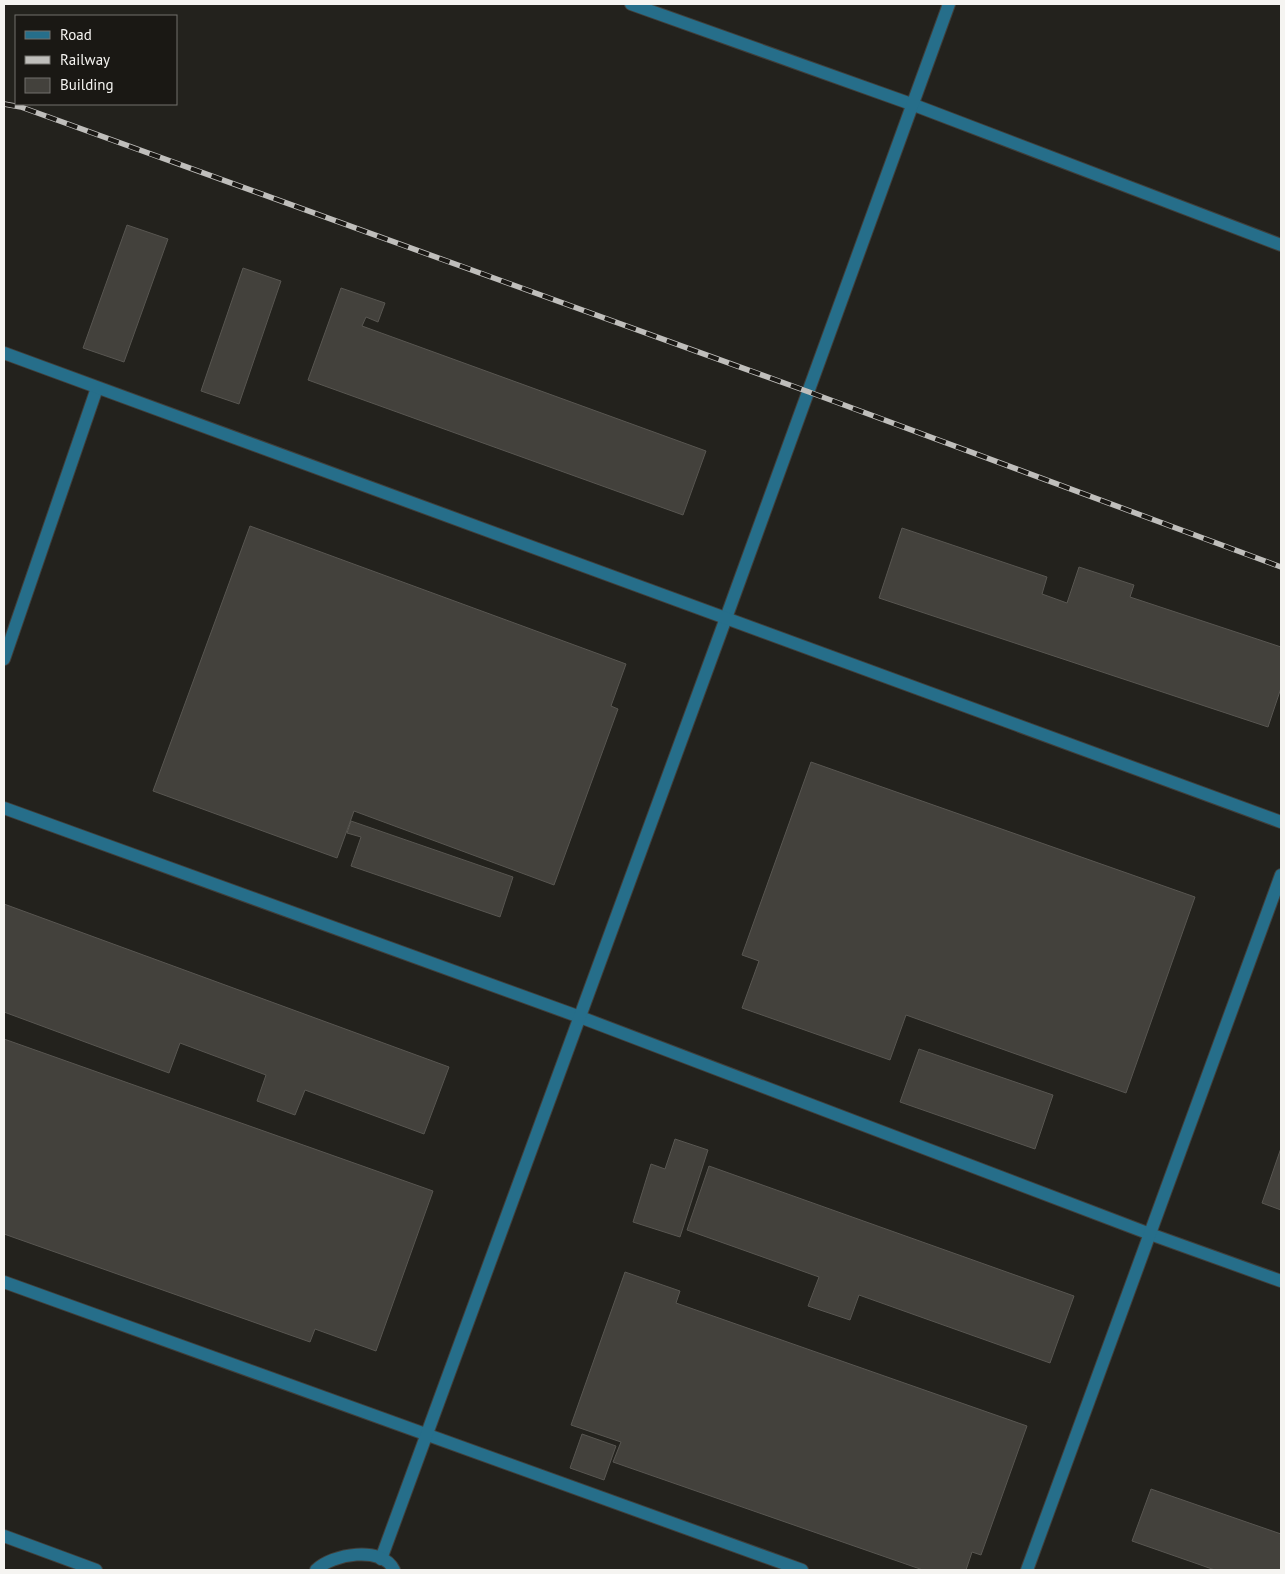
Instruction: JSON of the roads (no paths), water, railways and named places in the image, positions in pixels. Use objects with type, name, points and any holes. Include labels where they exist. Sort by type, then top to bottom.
[{"type":"street","points":[[631,4],[914,105],[1281,245]]},
{"type":"street","points":[[381,1560],[950,4]]},
{"type":"street","points":[[4,353],[1281,822]]},
{"type":"street","points":[[4,659],[97,388]]},
{"type":"street","points":[[4,808],[580,1017],[1150,1234],[1281,1281]]},
{"type":"street","points":[[1027,1570],[1281,875]]},
{"type":"street","points":[[4,1282],[802,1570]]},
{"type":"street","points":[[4,1536],[96,1570]]},
{"type":"street","points":[[316,1570],[324,1563],[350,1554],[375,1556],[394,1570]]},
{"type":"railway","points":[[4,104],[21,107],[809,392],[1281,567]]}]
